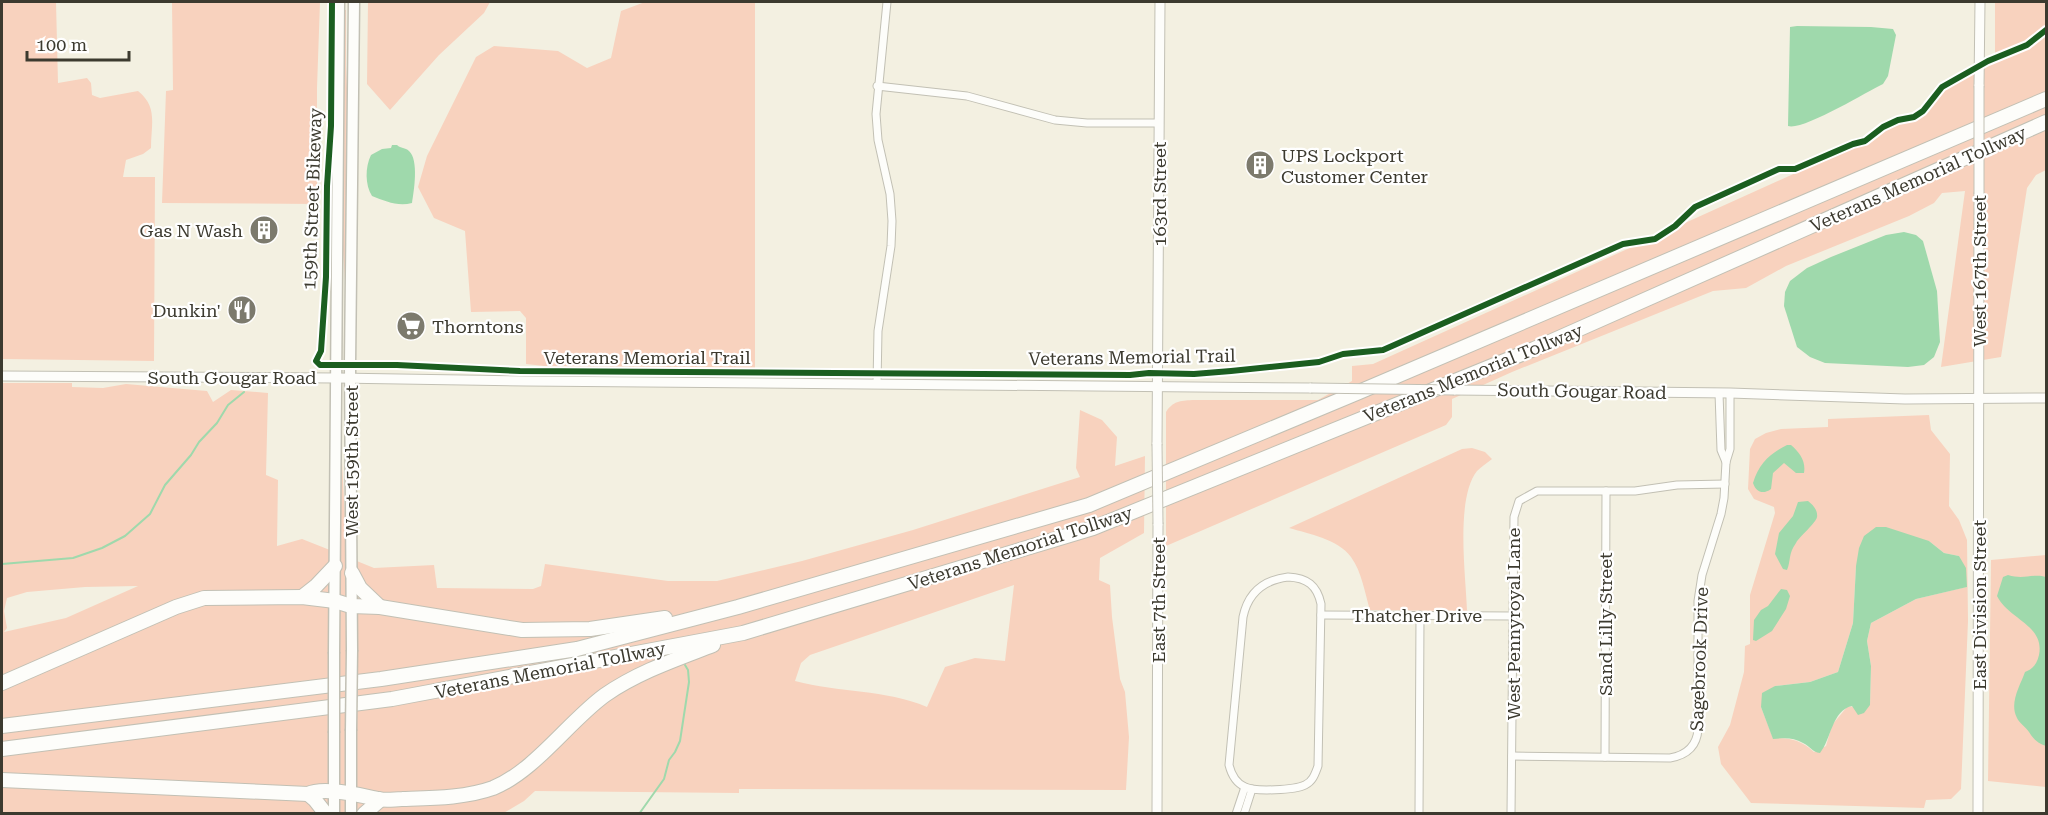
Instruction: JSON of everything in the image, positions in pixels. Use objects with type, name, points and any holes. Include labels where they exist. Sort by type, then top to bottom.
[{"type":"highway","name":"Veterans Memorial Tollway","points":[[2,726],[381,679],[576,649],[738,607],[1089,505],[2046,99]]},
{"type":"highway","name":"Veterans Memorial Tollway","points":[[2,749],[392,699],[732,635],[1093,528],[1534,349],[2046,122]]},
{"type":"highway","points":[[302,597],[335,567]]},
{"type":"highway","points":[[352,573],[364,594],[380,607]]},
{"type":"highway","points":[[2,683],[159,614],[204,598],[302,597],[522,630],[590,629],[738,607]]},
{"type":"highway","points":[[2,780],[308,794],[334,791],[380,800],[445,797],[493,788],[517,774],[605,695],[657,666],[758,629]]},
{"type":"highway","points":[[308,794],[326,813]]},
{"type":"highway","points":[[364,813],[380,800]]},
{"type":"main road","name":"West 159th Street","points":[[334,813],[339,2]]},
{"type":"main road","name":"West 159th Street","points":[[351,813],[350,378],[354,2]]},
{"type":"street","points":[[877,384],[878,331],[888,270],[892,221],[890,194],[876,114],[887,2]]},
{"type":"street","name":"163rd Street","points":[[1157,386],[1160,2]]},
{"type":"street","name":"West 167th Street","points":[[1979,397],[1980,2]]},
{"type":"street","points":[[877,86],[967,96],[1055,120],[1087,123],[1159,123]]},
{"type":"street","name":"South Gougar Road","points":[[2,376],[1157,386],[1730,393],[1905,399],[2046,398]]},
{"type":"street","name":"East 7th Street","points":[[1157,386],[1157,813]]},
{"type":"street","name":"Sagebrook Drive","points":[[1719,393],[1720,450],[1726,462]]},
{"type":"street","name":"Sagebrook Drive","points":[[1512,756],[1670,758],[1684,754],[1694,744],[1698,729],[1699,588],[1721,514],[1726,462],[1730,449],[1730,393]]},
{"type":"street","name":"East Division Street","points":[[1978,813],[1979,397]]},
{"type":"street","name":"West Pennyroyal Lane","points":[[1511,813],[1514,517],[1519,501],[1537,491],[1635,491],[1677,485],[1725,484]]},
{"type":"street","name":"Sand Lilly Street","points":[[1605,757],[1606,491]]},
{"type":"street","points":[[1278,578],[1296,578],[1304,579],[1316,589],[1321,604],[1321,615],[1320,755],[1315,775],[1310,782],[1297,788],[1248,788],[1240,784],[1230,771],[1228,756],[1245,606],[1250,597],[1263,585],[1278,578]]},
{"type":"street","name":"Thatcher Drive","points":[[1321,615],[1513,616]]},
{"type":"street","points":[[1419,813],[1420,615]]},
{"type":"street","points":[[1236,813],[1248,788]]},
{"type":"street","points":[[1244,813],[1248,788]]},
{"type":"shaded area","points":[[2,2],[56,2],[58,83],[87,78],[91,83],[92,95],[100,98],[138,91],[151,110],[151,148],[143,154],[126,160],[123,177],[155,177],[154,361],[2,359]]},
{"type":"shaded area","points":[[172,2],[320,2],[317,204],[162,203],[166,91],[173,90]]},
{"type":"shaded area","points":[[368,2],[490,2],[484,13],[439,55],[390,110],[367,84]]},
{"type":"shaded area","points":[[645,2],[755,2],[755,370],[599,372],[526,364],[526,318],[520,311],[471,312],[465,231],[434,218],[418,187],[427,156],[476,57],[494,46],[558,51],[587,68],[611,58],[621,11]]},
{"type":"shaded area","points":[[1995,2],[2046,2],[2046,170],[2036,175],[2027,188],[2001,357],[1941,367],[1965,191],[1942,193],[1934,203],[1909,216],[1786,266],[1746,288],[1713,291],[1512,372],[1452,399],[1452,417],[1446,425],[1166,546],[1166,412],[1174,404],[1192,400],[1318,400],[1352,381],[1352,366],[1373,364],[1853,147],[1869,142],[1886,129],[1924,114],[1942,87],[1995,59]]},
{"type":"shaded area","points":[[343,10],[346,10],[349,132],[347,280],[345,280],[342,236]]},
{"type":"shaded area","points":[[1790,27],[1893,29],[1896,35],[1888,76],[1883,84],[1835,110],[1807,123],[1788,126]]},
{"type":"shaded area","points":[[392,145],[406,149],[412,155],[415,176],[412,203],[392,203],[372,196],[368,187],[368,165],[371,155],[382,149],[391,148]]},
{"type":"shaded area","points":[[1904,232],[1916,235],[1923,241],[1937,291],[1940,342],[1934,357],[1924,365],[1908,367],[1825,363],[1810,357],[1797,347],[1784,306],[1785,292],[1790,281],[1807,268],[1831,257],[1886,235]]},
{"type":"shaded area","points":[[2,383],[72,383],[72,387],[103,388],[126,384],[207,391],[213,402],[231,390],[268,393],[266,475],[278,480],[277,546],[302,539],[340,554],[342,462],[347,557],[374,568],[434,565],[437,588],[533,589],[541,586],[545,564],[668,581],[717,581],[802,561],[913,530],[1080,477],[1076,468],[1080,410],[1102,420],[1117,437],[1115,466],[1145,456],[1144,533],[1100,558],[1099,580],[1110,585],[1120,679],[1125,692],[1129,737],[1126,790],[739,789],[739,793],[535,791],[524,801],[502,814],[2,814]],"holes":[[[1014,585],[1005,661],[975,658],[945,667],[927,707],[895,697],[795,681],[801,663],[810,655]],[[138,586],[66,618],[4,632],[7,628],[4,611],[7,598],[27,592],[85,587]]]},
{"type":"shaded area","points":[[1929,415],[1931,430],[1950,454],[1949,506],[1959,520],[1967,540],[1968,621],[1961,789],[1951,799],[1926,800],[1924,808],[1751,803],[1721,764],[1718,747],[1730,725],[1744,672],[1745,646],[1750,644],[1750,595],[1775,513],[1774,507],[1754,499],[1748,489],[1750,449],[1755,439],[1766,433],[1781,429],[1828,427],[1828,419]],"holes":[[[1929,541],[1944,553],[1959,556],[1966,587],[1916,599],[1871,623],[1867,641],[1871,666],[1870,705],[1847,707],[1832,725],[1826,746],[1814,752],[1795,740],[1773,738],[1761,707],[1775,686],[1810,682],[1838,672],[1853,623],[1856,566]]]},
{"type":"shaded area","points":[[1787,445],[1791,445],[1802,458],[1804,473],[1796,473],[1784,463],[1773,473],[1771,489],[1765,492],[1758,490],[1753,483],[1758,470],[1770,456]]},
{"type":"shaded area","points":[[1472,448],[1485,452],[1492,459],[1477,471],[1470,484],[1466,500],[1463,539],[1467,611],[1370,610],[1358,569],[1351,557],[1331,541],[1289,528],[1462,449]]},
{"type":"shaded area","points":[[1808,501],[1816,510],[1817,517],[1793,547],[1787,570],[1783,569],[1775,554],[1779,533],[1793,516],[1798,502]]},
{"type":"shaded area","points":[[1876,527],[1886,527],[1929,541],[1944,553],[1959,556],[1966,568],[1967,587],[1916,599],[1871,623],[1867,641],[1871,666],[1870,705],[1864,713],[1858,715],[1852,706],[1840,713],[1820,753],[1796,740],[1773,739],[1761,707],[1762,693],[1775,686],[1810,682],[1838,672],[1853,623],[1859,548],[1864,536]]},
{"type":"shaded area","points":[[2046,555],[2046,787],[1988,781],[1991,560]]},
{"type":"shaded area","points":[[2008,575],[2046,577],[2046,746],[2034,739],[2018,720],[2015,712],[2018,689],[2025,672],[2037,661],[2039,645],[2037,636],[2031,629],[2009,611],[1997,596],[2003,577]]},
{"type":"shaded area","points":[[1781,589],[1787,590],[1790,596],[1786,609],[1772,631],[1756,641],[1753,640],[1754,620]]},
{"type":"waterway","points":[[2,564],[73,558],[102,548],[125,536],[150,514],[165,485],[217,423],[228,405],[244,392]]},
{"type":"waterway","points":[[639,814],[664,779],[669,760],[680,741],[689,682],[685,665]]},
{"type":"cycle path","name":"159th Street Bikeway","points":[[332,2],[326,277],[321,351],[316,361],[320,365],[397,365],[520,371],[1194,374],[1319,362],[1343,354],[1383,350],[1623,244],[1655,239],[1675,226],[1695,207],[1779,169],[1795,169],[1865,141],[1883,127],[1898,120],[1914,117],[1923,111],[1942,87],[1988,61],[2027,45],[2046,30]]},
{"type":"place","name":"UPS Lockport Customer Center","points":[[1260,165]]},
{"type":"place","name":"Gas N Wash","points":[[264,230]]},
{"type":"place","name":"Dunkin'","points":[[242,310]]},
{"type":"place","name":"Thorntons","points":[[411,326]]}]
